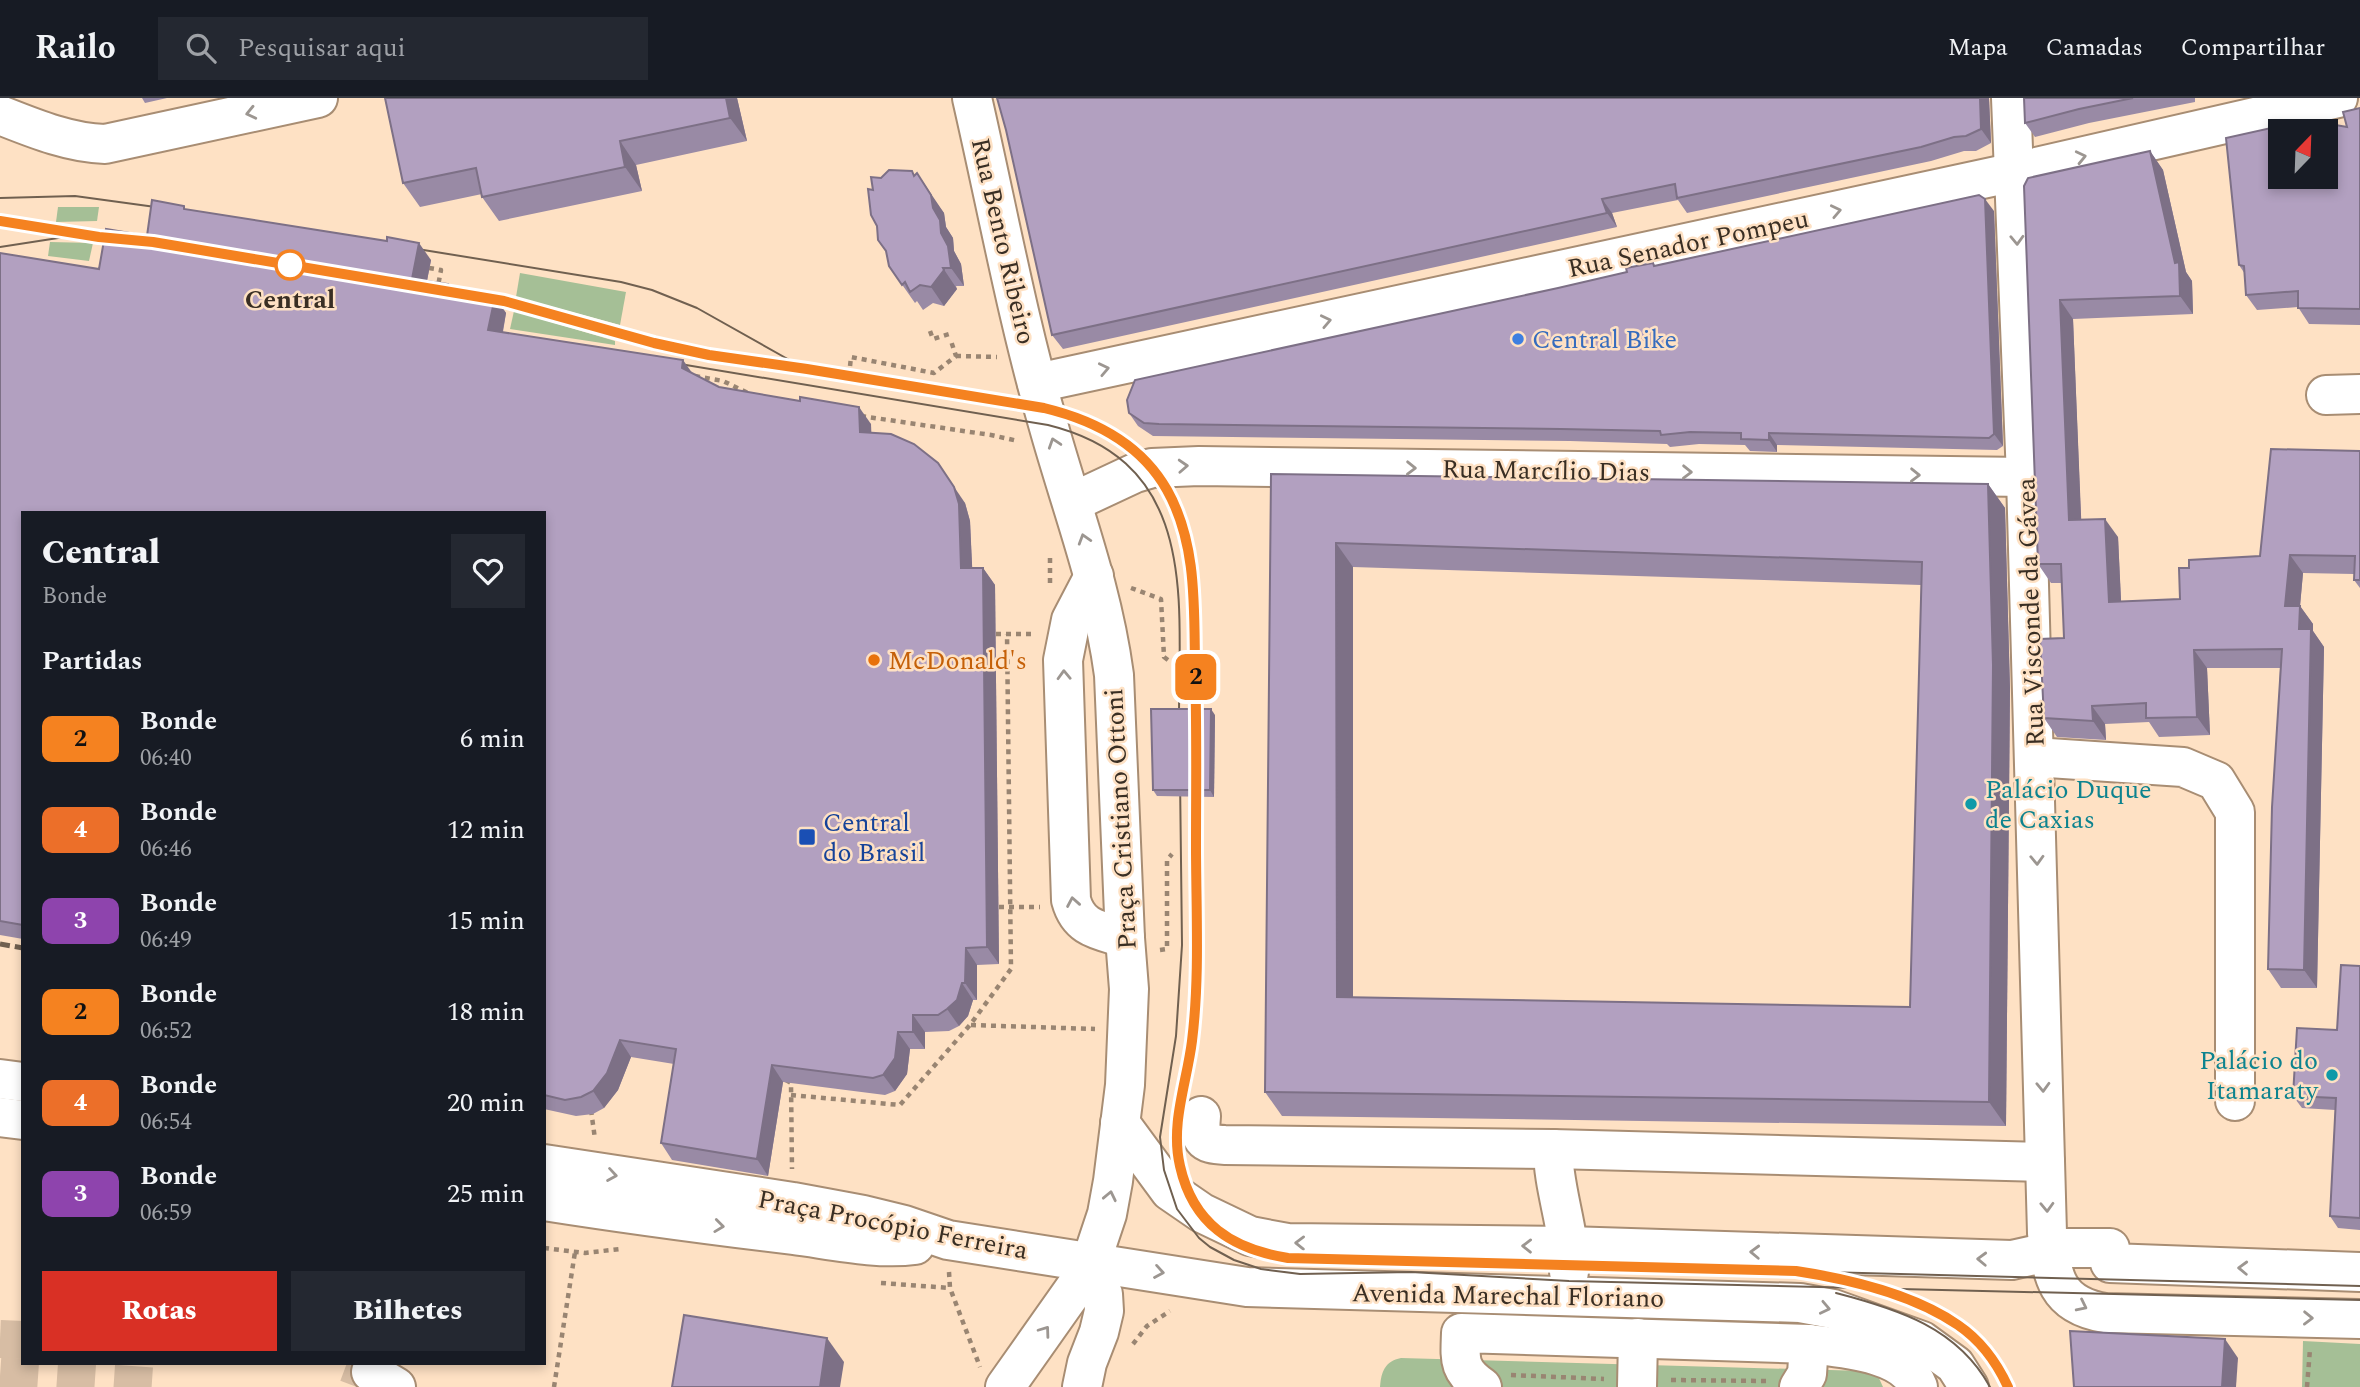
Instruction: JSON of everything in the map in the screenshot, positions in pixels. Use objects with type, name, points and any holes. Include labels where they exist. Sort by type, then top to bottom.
[{"type":"street","points":[[12,118],[80,141],[105,144],[318,98]]},
{"type":"street","name":"Rua Bento Ribeiro","points":[[972,98],[1037,383]]},
{"type":"street","name":"Rua Visconde da Gávea","points":[[2011,98],[2026,477],[2049,1251]]},
{"type":"street","name":"Rua Senador Pompeu","points":[[1037,383],[2015,172],[2338,98]]},
{"type":"street","name":"Praça Cristiano Ottoni","points":[[1037,383],[1094,576],[1109,637],[1114,676],[1129,989],[1125,1085],[1113,1181],[1107,1214],[1090,1265]]},
{"type":"street","name":"Rua Marcílio Dias","points":[[1073,502],[1135,473],[1152,468],[1199,466],[2026,477]]},
{"type":"street","points":[[1094,576],[1071,620],[1063,660],[1071,900],[1075,915],[1085,924],[1125,938]]},
{"type":"street","points":[[2034,757],[2183,767],[2216,781],[2235,812],[2235,1101]]},
{"type":"street","points":[[0,1079],[21,1082]]},
{"type":"street","points":[[1201,1116],[1200,1130],[1203,1140],[1210,1144],[1553,1149],[2045,1162]]},
{"type":"street","points":[[0,1117],[21,1120]]},
{"type":"street","name":"Avenida Marechal Floriano","points":[[1120,1123],[1170,1191],[1202,1213],[1250,1236],[1287,1243],[1567,1247],[2012,1260],[2066,1248],[2110,1248],[2110,1263],[2360,1272]]},
{"type":"street","points":[[1553,1149],[1556,1188],[1570,1265],[1567,1295],[1569,1336]]},
{"type":"street","name":"Praça Procópio Ferreira","points":[[546,1164],[793,1202],[904,1225],[948,1240],[1090,1265]]},
{"type":"street","points":[[546,1201],[652,1218],[901,1247],[948,1240]]},
{"type":"street","points":[[2049,1251],[2052,1272],[2059,1287],[2078,1306],[2090,1310],[2151,1315],[2360,1319]]},
{"type":"street","points":[[993,1377],[1090,1265],[1103,1294],[1104,1311],[1082,1387]]},
{"type":"street","name":"Avenida Marechal Floriano","points":[[1090,1265],[1260,1287],[1723,1300],[1823,1307],[1922,1340],[1955,1365],[1969,1387]]},
{"type":"street","points":[[1722,1341],[1723,1300]]},
{"type":"street","points":[[1475,1382],[1461,1362],[1461,1333],[1809,1344],[1861,1351],[1882,1358],[1909,1372],[1918,1387]]},
{"type":"street","points":[[1623,1386],[1638,1338]]},
{"type":"street","points":[[1799,1387],[1807,1374],[1809,1344]]},
{"type":"path","points":[[429,268],[440,270],[437,290]]},
{"type":"path","points":[[930,331],[933,339],[948,334]]},
{"type":"path","points":[[849,376],[851,357],[934,373],[956,356],[951,341]]},
{"type":"path","points":[[684,374],[723,381],[754,396]]},
{"type":"path","points":[[854,415],[862,419],[991,435],[1029,443]]},
{"type":"path","points":[[1094,576],[1161,599],[1164,657],[1168,660]]},
{"type":"path","points":[[791,1095],[900,1105],[970,1025],[1010,969],[1007,634],[996,634]]},
{"type":"path","points":[[970,1025],[1126,1030]]},
{"type":"path","points":[[781,1078],[791,1083],[793,1202]]},
{"type":"path","points":[[588,1103],[593,1114],[599,1173]]},
{"type":"path","points":[[948,1240],[950,1288],[993,1377]]},
{"type":"path","points":[[554,1387],[575,1252]]},
{"type":"path","points":[[1129,1353],[1147,1326],[1167,1311],[1199,1305],[1198,1279]]},
{"type":"path","points":[[1475,1382],[1484,1374],[1602,1379],[1623,1386]]},
{"type":"path","points":[[1667,1387],[1673,1380],[1786,1382],[1799,1387]]},
{"type":"green space","points":[[58,207],[99,207],[97,221],[56,222]]},
{"type":"green space","points":[[50,242],[93,243],[89,261],[48,256]]},
{"type":"green space","points":[[520,273],[626,292],[620,325],[516,297]]},
{"type":"green space","points":[[514,311],[615,341],[615,345],[510,329]]},
{"type":"green space","points":[[2303,1341],[2360,1344],[2360,1387],[2302,1387]]},
{"type":"green space","points":[[1401,1358],[1864,1371],[1878,1376],[1883,1387],[1380,1387],[1385,1368]]},
{"type":"building","points":[[385,98],[726,98],[730,118],[620,141],[625,167],[482,197],[476,168],[403,183]]},
{"type":"building","points":[[997,98],[1980,98],[1981,129],[1966,136],[1921,147],[1677,198],[1675,184],[1602,199],[1607,213],[1052,335]]},
{"type":"building","points":[[2024,98],[2133,98],[2025,123]]},
{"type":"building","points":[[2360,108],[2360,309],[2298,308],[2298,291],[2246,295],[2244,266],[2239,265],[2226,138],[2268,129],[2268,189],[2338,189],[2338,125],[2347,127],[2343,112]]},
{"type":"building","points":[[2150,151],[2175,263],[2179,262],[2180,296],[2060,300],[2069,520],[2105,519],[2109,602],[2180,599],[2179,568],[2189,568],[2189,560],[2260,556],[2271,449],[2360,451],[2360,580],[2354,580],[2355,556],[2290,555],[2285,606],[2300,606],[2299,629],[2311,629],[2304,970],[2268,969],[2272,807],[2282,649],[2194,650],[2197,717],[2146,718],[2146,703],[2092,706],[2093,721],[2044,718],[2040,639],[2064,638],[2061,564],[2038,564],[2024,186],[2028,178]]},
{"type":"building","points":[[889,170],[912,171],[914,176],[917,173],[931,195],[933,208],[940,220],[951,268],[943,268],[931,287],[920,285],[910,292],[905,282],[902,285],[889,266],[886,251],[878,240],[868,189],[873,190],[871,177],[881,178]]},
{"type":"building","points":[[1979,195],[1985,199],[1994,434],[1989,438],[1769,433],[1769,440],[1741,439],[1741,433],[1690,432],[1661,435],[1660,431],[1159,424],[1144,423],[1129,413],[1127,400],[1135,380],[1558,288],[1627,272],[1626,268],[1653,263],[1654,266]]},
{"type":"building","points":[[152,200],[184,206],[184,209],[387,241],[387,237],[419,243],[412,279],[448,284],[447,288],[495,297],[488,330],[683,360],[682,368],[719,387],[800,401],[800,397],[859,407],[860,432],[891,434],[914,444],[938,463],[954,487],[959,504],[961,568],[983,568],[987,947],[966,948],[965,983],[962,983],[957,1000],[938,1015],[913,1015],[913,1032],[898,1032],[895,1058],[883,1075],[873,1078],[772,1065],[757,1159],[661,1143],[676,1049],[620,1040],[607,1073],[593,1091],[565,1100],[546,1095],[546,511],[21,511],[21,925],[0,921],[0,253],[99,269],[106,229],[147,236]]},
{"type":"building","name":"Palácio Duque de Caxias","points":[[1271,474],[1988,484],[1993,665],[1989,1102],[1265,1092]],"holes":[[[1336,543],[1922,562],[1910,1007],[1337,997]]]},
{"type":"building","points":[[1151,709],[1211,709],[1210,790],[1153,790]]},
{"type":"building","name":"Palácio do Itamaraty","points":[[2341,965],[2360,966],[2360,1218],[2330,1216],[2336,1098],[2293,1096],[2297,1028],[2337,1030]]},
{"type":"building","points":[[684,1315],[827,1338],[820,1387],[672,1387]]},
{"type":"building","points":[[2070,1331],[2225,1339],[2222,1387],[2074,1387]]},
{"type":"tunnel","points":[[0,1339],[21,1340]]},
{"type":"tunnel","points":[[352,1365],[371,1372]]},
{"type":"tunnel","points":[[0,1376],[161,1387]]},
{"type":"tram line","points":[[0,198],[75,196],[170,209]]},
{"type":"tram line","points":[[0,221],[125,239]]},
{"type":"tram line","name":"2","points":[[0,221],[45,226],[99,237],[153,242],[504,301],[654,343],[709,355],[1044,408],[1087,420],[1109,431],[1152,468],[1167,490],[1184,527],[1191,572],[1197,743],[1197,946],[1192,1040],[1176,1138],[1187,1189],[1216,1231],[1244,1248],[1288,1258],[1796,1271],[1846,1279],[1913,1302],[1958,1325],[1987,1352],[2008,1387]]},
{"type":"tram line","points":[[0,247],[71,236]]},
{"type":"tram line","points":[[405,247],[621,282],[652,290],[697,308],[793,362]]},
{"type":"tram line","points":[[477,296],[709,355],[807,368],[1044,408],[1099,427],[1139,455],[1166,490],[1183,530],[1192,576],[1196,624],[1197,727]]},
{"type":"tram line","points":[[668,362],[1048,425],[1098,444],[1133,471],[1157,505],[1171,544],[1178,588],[1179,728]]},
{"type":"tram line","points":[[1197,776],[1196,995],[1179,1117],[1178,1154],[1188,1190],[1196,1206],[1216,1229],[1241,1245],[1288,1258],[2360,1286]]},
{"type":"tram line","points":[[1180,777],[1182,945],[1176,1036],[1160,1137],[1164,1170],[1177,1209],[1199,1238],[1234,1260],[1261,1269],[1300,1274],[1411,1272],[1569,1281],[2360,1300]]},
{"type":"tram line","points":[[1836,1293],[1904,1314],[1944,1336],[1977,1367],[1990,1387]]},
{"type":"tram line","points":[[1890,1294],[1928,1309],[1960,1327],[1987,1353],[2008,1387]]},
{"type":"railway","points":[[0,944],[21,948]]},
{"type":"place","name":"Central","points":[[290,265]]},
{"type":"place","name":"Central Bike","points":[[1518,339]]},
{"type":"place","name":"McDonald's","points":[[874,660]]},
{"type":"place","name":"Palácio Duque de Caxias","points":[[1971,804]]},
{"type":"place","name":"Central do Brasil","points":[[807,837]]},
{"type":"place","name":"Palácio do Itamaraty","points":[[2332,1075]]}]
